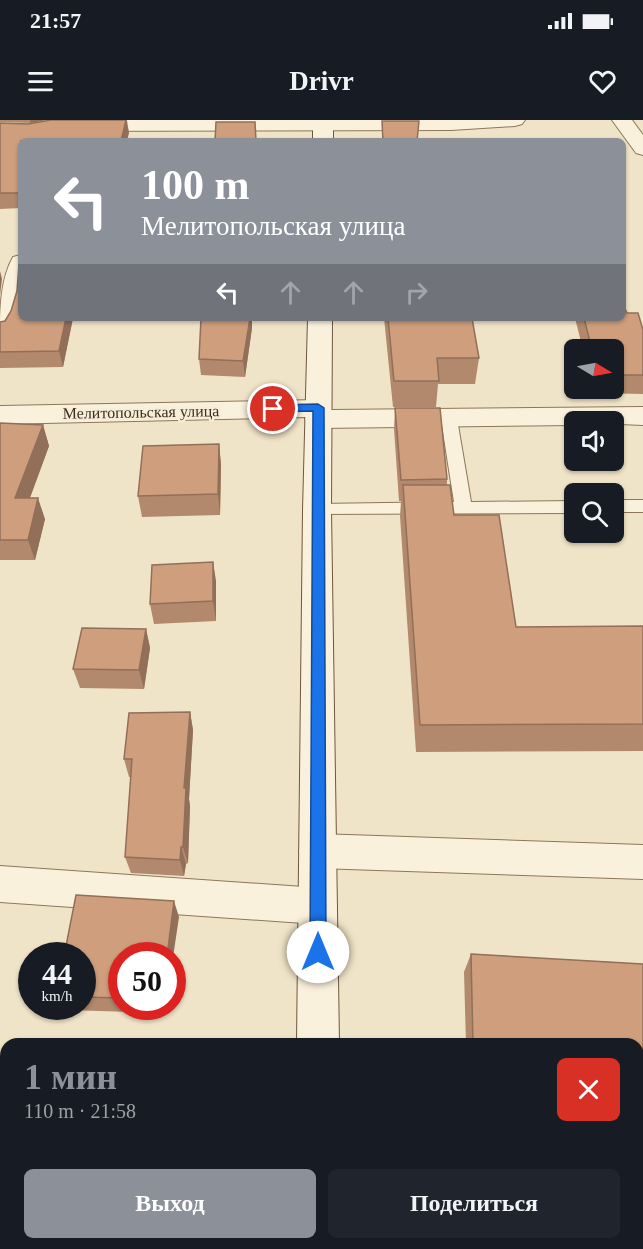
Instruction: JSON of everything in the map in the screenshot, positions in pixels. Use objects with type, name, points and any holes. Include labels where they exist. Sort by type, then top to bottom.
[{"type":"street","points":[[0,130],[323,128],[515,120]]},
{"type":"street","points":[[622,120],[643,149]]},
{"type":"street","points":[[0,330],[18,272]]},
{"type":"street","points":[[318,1038],[317,510],[320,321]]},
{"type":"street","name":"Мелитопольская улица","points":[[0,415],[318,413],[449,419],[643,416]]},
{"type":"street","points":[[318,851],[643,862]]},
{"type":"street","points":[[0,884],[318,906]]},
{"type":"lane","points":[[449,419],[464,508]]},
{"type":"lane","points":[[624,506],[643,506]]},
{"type":"lane","points":[[317,510],[564,507]]},
{"type":"building","points":[[51,120],[126,120],[122,138],[18,138],[18,193],[0,193],[0,123],[28,124]]},
{"type":"building","points":[[382,121],[419,121],[417,138],[383,138]]},
{"type":"building","points":[[216,122],[255,122],[256,138],[215,138]]},
{"type":"building","points":[[18,278],[18,321],[65,321],[59,351],[0,352],[0,322],[5,321],[11,311]]},
{"type":"building","points":[[626,311],[627,313],[638,313],[643,330],[643,375],[624,375],[624,339],[589,339],[585,321],[626,321]]},
{"type":"building","points":[[201,321],[250,321],[243,361],[199,359]]},
{"type":"building","points":[[388,321],[473,321],[479,358],[437,358],[439,381],[394,381]]},
{"type":"building","points":[[395,408],[440,408],[447,479],[401,480]]},
{"type":"building","points":[[0,423],[43,425],[15,498],[38,498],[28,540],[0,540]]},
{"type":"building","points":[[219,444],[218,494],[138,496],[143,446]]},
{"type":"building","points":[[403,485],[450,485],[454,515],[499,515],[516,627],[643,626],[643,724],[420,725]]},
{"type":"building","points":[[213,562],[213,601],[150,604],[152,565]]},
{"type":"building","points":[[82,628],[146,629],[139,670],[73,669]]},
{"type":"building","points":[[190,712],[184,788],[186,788],[183,847],[181,847],[180,860],[125,857],[132,759],[124,759],[129,713]]},
{"type":"building","points":[[76,895],[174,901],[169,942],[108,942],[108,998],[96,997],[96,942],[67,942]]},
{"type":"building","points":[[471,954],[643,964],[643,1038],[473,1038]]},
{"type":"route","points":[[273,409],[318,408],[318,952]]}]
